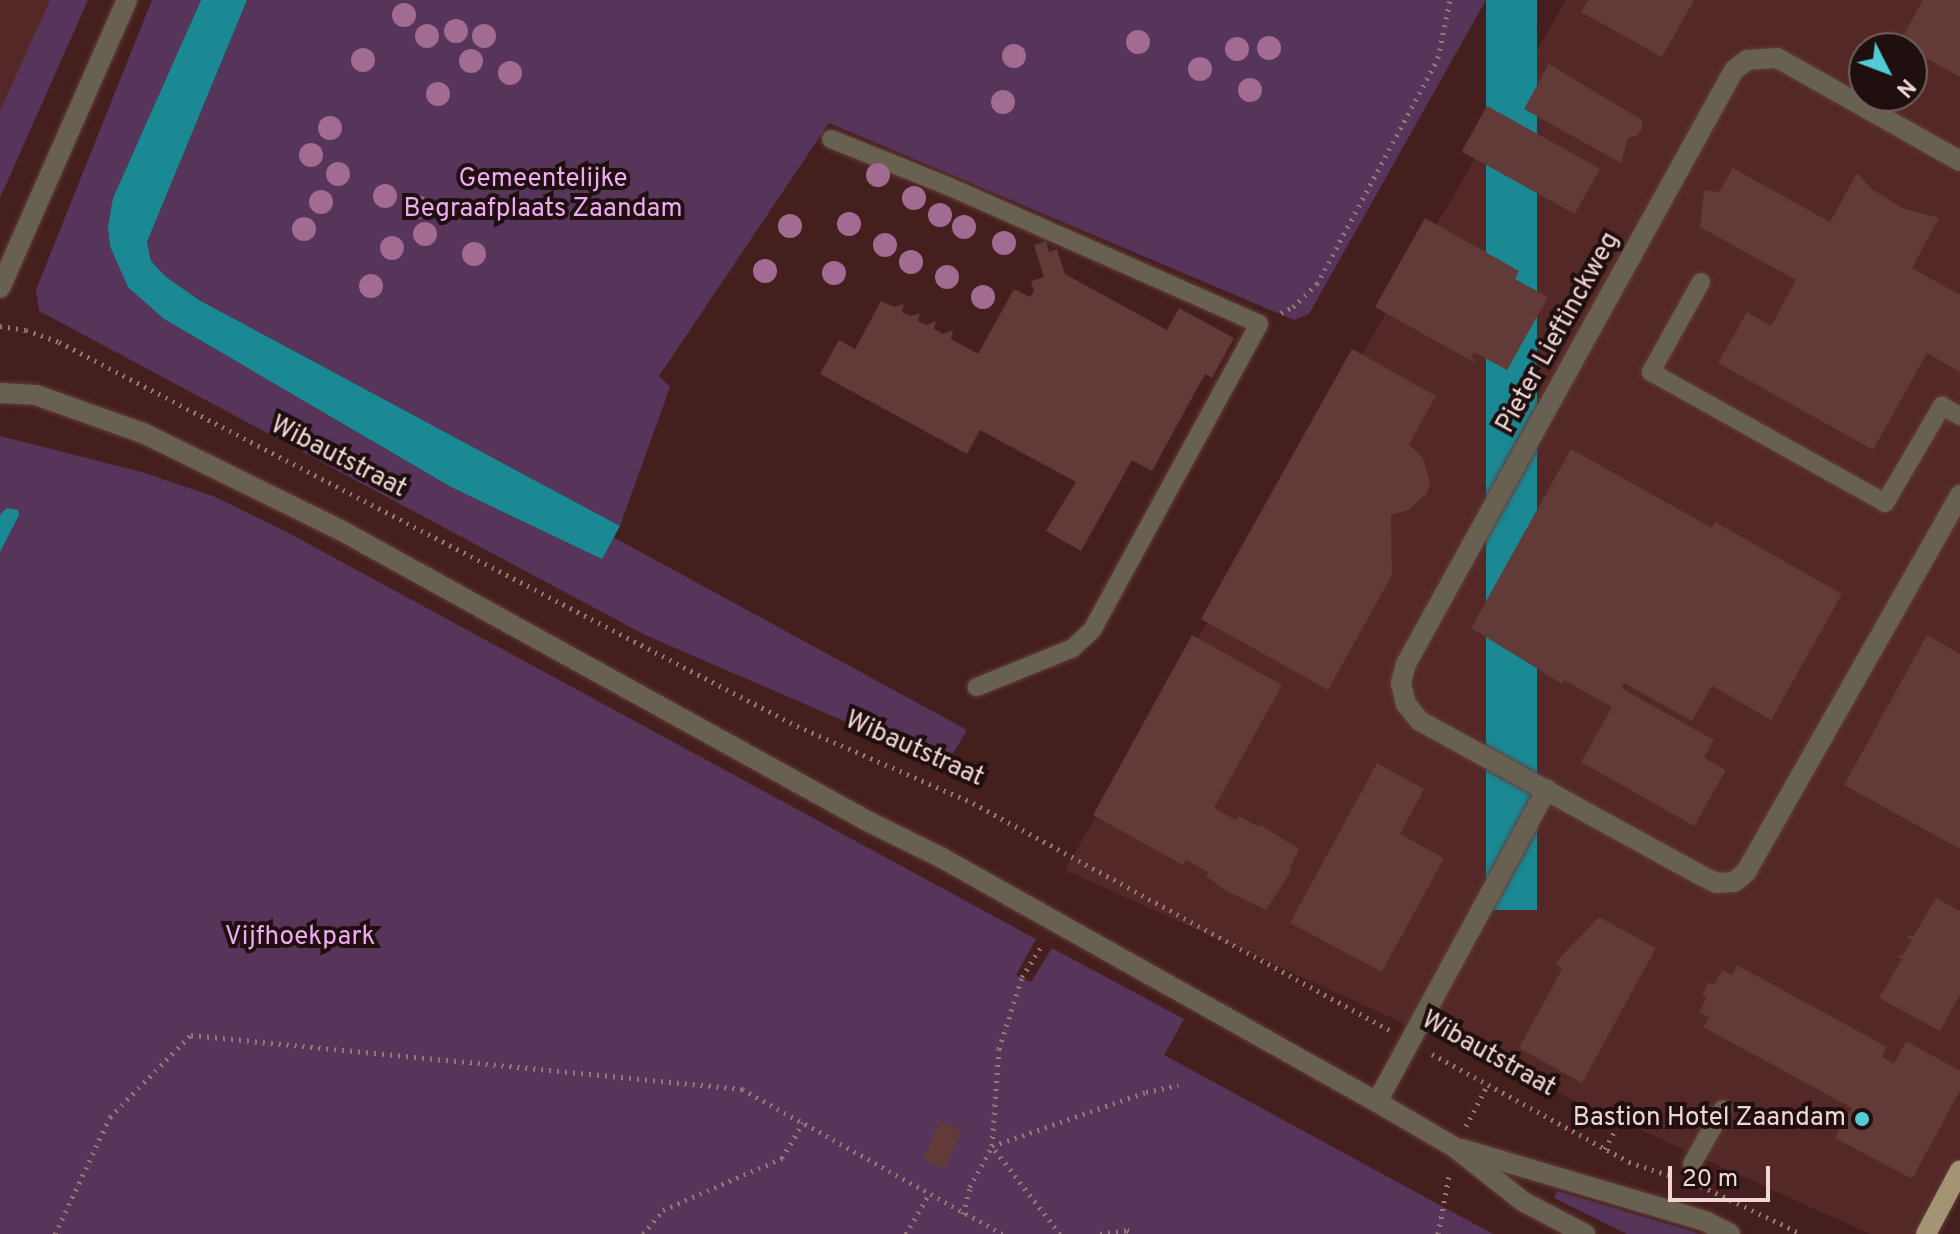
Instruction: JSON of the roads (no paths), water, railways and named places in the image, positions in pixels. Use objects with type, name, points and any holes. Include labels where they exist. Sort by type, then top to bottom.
[{"type":"main road","points":[[1926,1234],[1960,1170]]},
{"type":"street","points":[[0,288],[127,0]]},
{"type":"street","name":"Pieter Lieftinckweg","points":[[1960,161],[1777,58],[1747,60],[1734,70],[1406,664],[1401,683],[1406,704],[1420,721],[1704,877],[1717,883],[1734,882],[1746,872],[1960,495]]},
{"type":"street","points":[[0,393],[36,395],[143,433],[208,462],[344,532],[1377,1102],[1454,1147],[1524,1202],[1585,1234]]},
{"type":"street","points":[[1377,1102],[1547,789]]},
{"type":"street","points":[[1454,1147],[1705,1221],[1730,1234]]},
{"type":"lane","points":[[831,139],[963,192],[1259,324],[1092,630],[1073,648],[977,687]]},
{"type":"lane","points":[[1701,282],[1651,372],[1885,503],[1942,406],[1960,416]]},
{"type":"lane","points":[[1692,1164],[1723,1109]]},
{"type":"water","points":[[201,0],[247,0],[147,242],[151,261],[165,276],[199,300],[620,526],[602,559],[451,487],[164,319],[128,287],[110,246],[108,227],[113,198]]},
{"type":"water","points":[[1486,0],[1537,0],[1537,910],[1486,910]]},
{"type":"water","points":[[7,508],[18,510],[19,515],[0,552],[0,515]]},
{"type":"place","name":"Bastion Hotel Zaandam","points":[[1862,1119]]},
{"type":"park label","name":"Gemeentelijke Begraafplaats Zaandam","points":[[543,195]]},
{"type":"park label","name":"Vijfhoekpark","points":[[300,938]]}]
